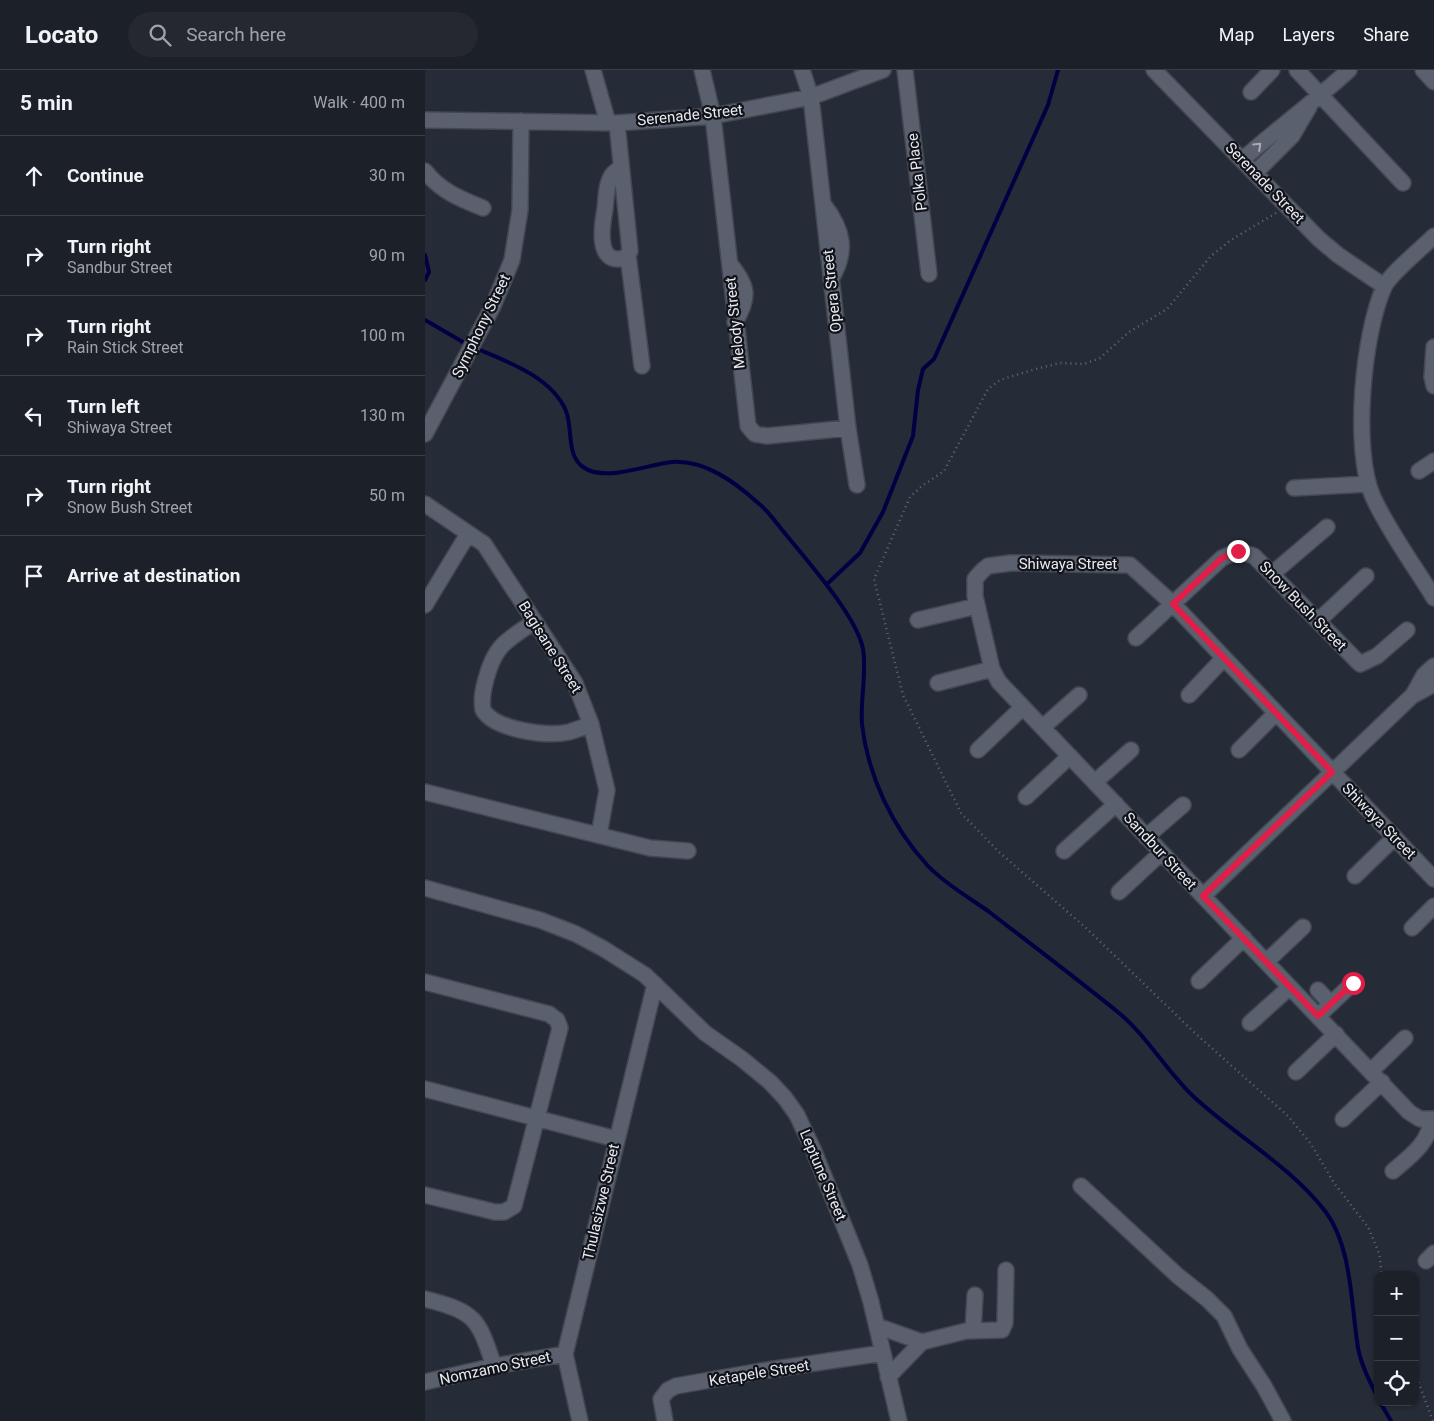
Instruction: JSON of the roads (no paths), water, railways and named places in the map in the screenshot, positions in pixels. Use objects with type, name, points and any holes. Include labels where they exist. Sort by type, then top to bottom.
[{"type":"street","points":[[593,70],[612,123],[621,167],[629,243],[628,255],[642,366]]},
{"type":"street","name":"Melody Street","points":[[702,70],[713,116],[746,416],[751,431],[767,436],[848,428]]},
{"type":"street","name":"Opera Street","points":[[802,70],[811,98],[848,428],[857,485]]},
{"type":"street","name":"Serenade Street","points":[[425,120],[612,123],[713,116],[811,98],[883,70]]},
{"type":"street","name":"Polka Place","points":[[905,70],[929,274]]},
{"type":"street","name":"Serenade Street","points":[[1154,70],[1338,256],[1384,286]]},
{"type":"street","points":[[1251,92],[1272,70]]},
{"type":"street","points":[[1297,70],[1315,101],[1403,183]]},
{"type":"street","points":[[1243,160],[1273,132],[1315,101],[1349,70]]},
{"type":"street","points":[[1423,70],[1434,82]]},
{"type":"street","points":[[1255,173],[1292,136],[1315,101]]},
{"type":"street","name":"Symphony Street","points":[[425,434],[493,306],[512,260],[520,210],[521,121]]},
{"type":"street","points":[[621,167],[611,176],[601,238],[602,245],[610,257],[619,260],[628,255]]},
{"type":"street","points":[[425,171],[431,179],[450,194],[483,208]]},
{"type":"street","points":[[1434,236],[1384,286],[1365,361],[1363,449],[1369,484],[1374,497],[1434,598]]},
{"type":"street","points":[[1434,347],[1432,377],[1434,386]]},
{"type":"street","points":[[1419,471],[1434,461]]},
{"type":"street","points":[[1294,488],[1369,484]]},
{"type":"street","name":"Bagisane Street","points":[[425,504],[484,544],[575,683],[591,724],[607,790],[599,834]]},
{"type":"street","points":[[1272,574],[1327,527]]},
{"type":"street","points":[[425,605],[469,534]]},
{"type":"street","name":"Snow Bush Street","points":[[1136,638],[1222,558],[1238,551],[1255,556],[1360,664],[1377,656],[1407,630]]},
{"type":"street","name":"Shiwaya Street","points":[[988,566],[1021,563],[1130,564],[1173,604],[1434,879]]},
{"type":"street","name":"Sandbur Street","points":[[988,566],[975,579],[977,606],[992,669],[999,682],[1415,1117],[1433,1119]]},
{"type":"street","points":[[1318,621],[1366,576]]},
{"type":"street","points":[[918,620],[977,606]]},
{"type":"street","points":[[534,622],[505,642],[492,657],[482,693],[483,710],[496,722],[535,733],[569,732],[591,724]]},
{"type":"street","points":[[1189,695],[1223,658]]},
{"type":"street","points":[[1412,696],[1424,675],[1434,666]]},
{"type":"street","points":[[938,683],[992,669]]},
{"type":"street","points":[[1203,896],[1412,696],[1434,684]]},
{"type":"street","points":[[1043,727],[1079,695]]},
{"type":"street","points":[[978,750],[1023,707]]},
{"type":"street","points":[[1239,750],[1276,714]]},
{"type":"street","points":[[1095,782],[1131,750]]},
{"type":"street","points":[[1026,797],[1070,756]]},
{"type":"street","points":[[425,792],[650,848],[688,852]]},
{"type":"street","points":[[1064,851],[1116,804]]},
{"type":"street","points":[[1146,837],[1183,805]]},
{"type":"street","points":[[1355,876],[1394,838]]},
{"type":"street","points":[[1119,892],[1161,853]]},
{"type":"street","name":"Leptune Street","points":[[425,888],[541,920],[576,934],[619,959],[655,984],[705,1033],[770,1082],[797,1115],[836,1202],[860,1265],[877,1326],[899,1421]]},
{"type":"street","points":[[1412,928],[1434,906]]},
{"type":"street","points":[[1266,962],[1303,927]]},
{"type":"street","points":[[1199,981],[1244,938]]},
{"type":"street","points":[[425,982],[555,1016],[559,1025],[559,1034],[538,1119],[514,1206],[509,1210],[495,1212],[425,1195]]},
{"type":"street","points":[[1318,1016],[1353,983]]},
{"type":"street","name":"Thulasizwe Street","points":[[580,1421],[565,1354],[655,984]]},
{"type":"street","points":[[1250,1023],[1290,987]]},
{"type":"street","points":[[1318,990],[1331,1004]]},
{"type":"street","points":[[1296,1072],[1336,1034]]},
{"type":"street","points":[[1371,1070],[1405,1038]]},
{"type":"street","points":[[1343,1119],[1382,1082]]},
{"type":"street","points":[[425,1089],[617,1139]]},
{"type":"street","points":[[1393,1172],[1427,1139],[1433,1119]]},
{"type":"street","points":[[1081,1186],[1224,1316],[1240,1349],[1264,1386],[1283,1421]]},
{"type":"street","points":[[877,1326],[922,1342],[973,1331],[1002,1330],[1005,1324],[1006,1270]]},
{"type":"street","points":[[973,1331],[975,1295]]},
{"type":"street","points":[[425,1299],[456,1307],[477,1322],[494,1366]]},
{"type":"street","points":[[888,1377],[922,1342]]},
{"type":"street","name":"Ketapele Street","points":[[665,1421],[661,1399],[668,1390],[676,1386],[883,1353]]},
{"type":"street","name":"Nomzamo Street","points":[[425,1382],[494,1366],[565,1354]]},
{"type":"waterway","points":[[827,584],[860,553],[883,512],[913,436],[918,390],[923,369],[934,359],[1048,105],[1058,70]]},
{"type":"waterway","points":[[425,255],[429,272],[425,280]]},
{"type":"waterway","points":[[425,320],[468,345]]},
{"type":"waterway","points":[[475,348],[527,372],[550,389],[566,411],[574,456],[583,467],[592,471],[615,473],[672,462],[696,465],[729,480],[749,495],[770,515],[831,591],[859,636],[864,658],[862,724],[865,743],[876,781],[903,835],[928,866],[941,878],[988,911],[1119,1013],[1139,1033],[1194,1097],[1279,1165],[1311,1194],[1334,1225],[1340,1240],[1349,1273],[1358,1348],[1374,1389]]},
{"type":"waterway","points":[[1382,1406],[1391,1421]]}]
